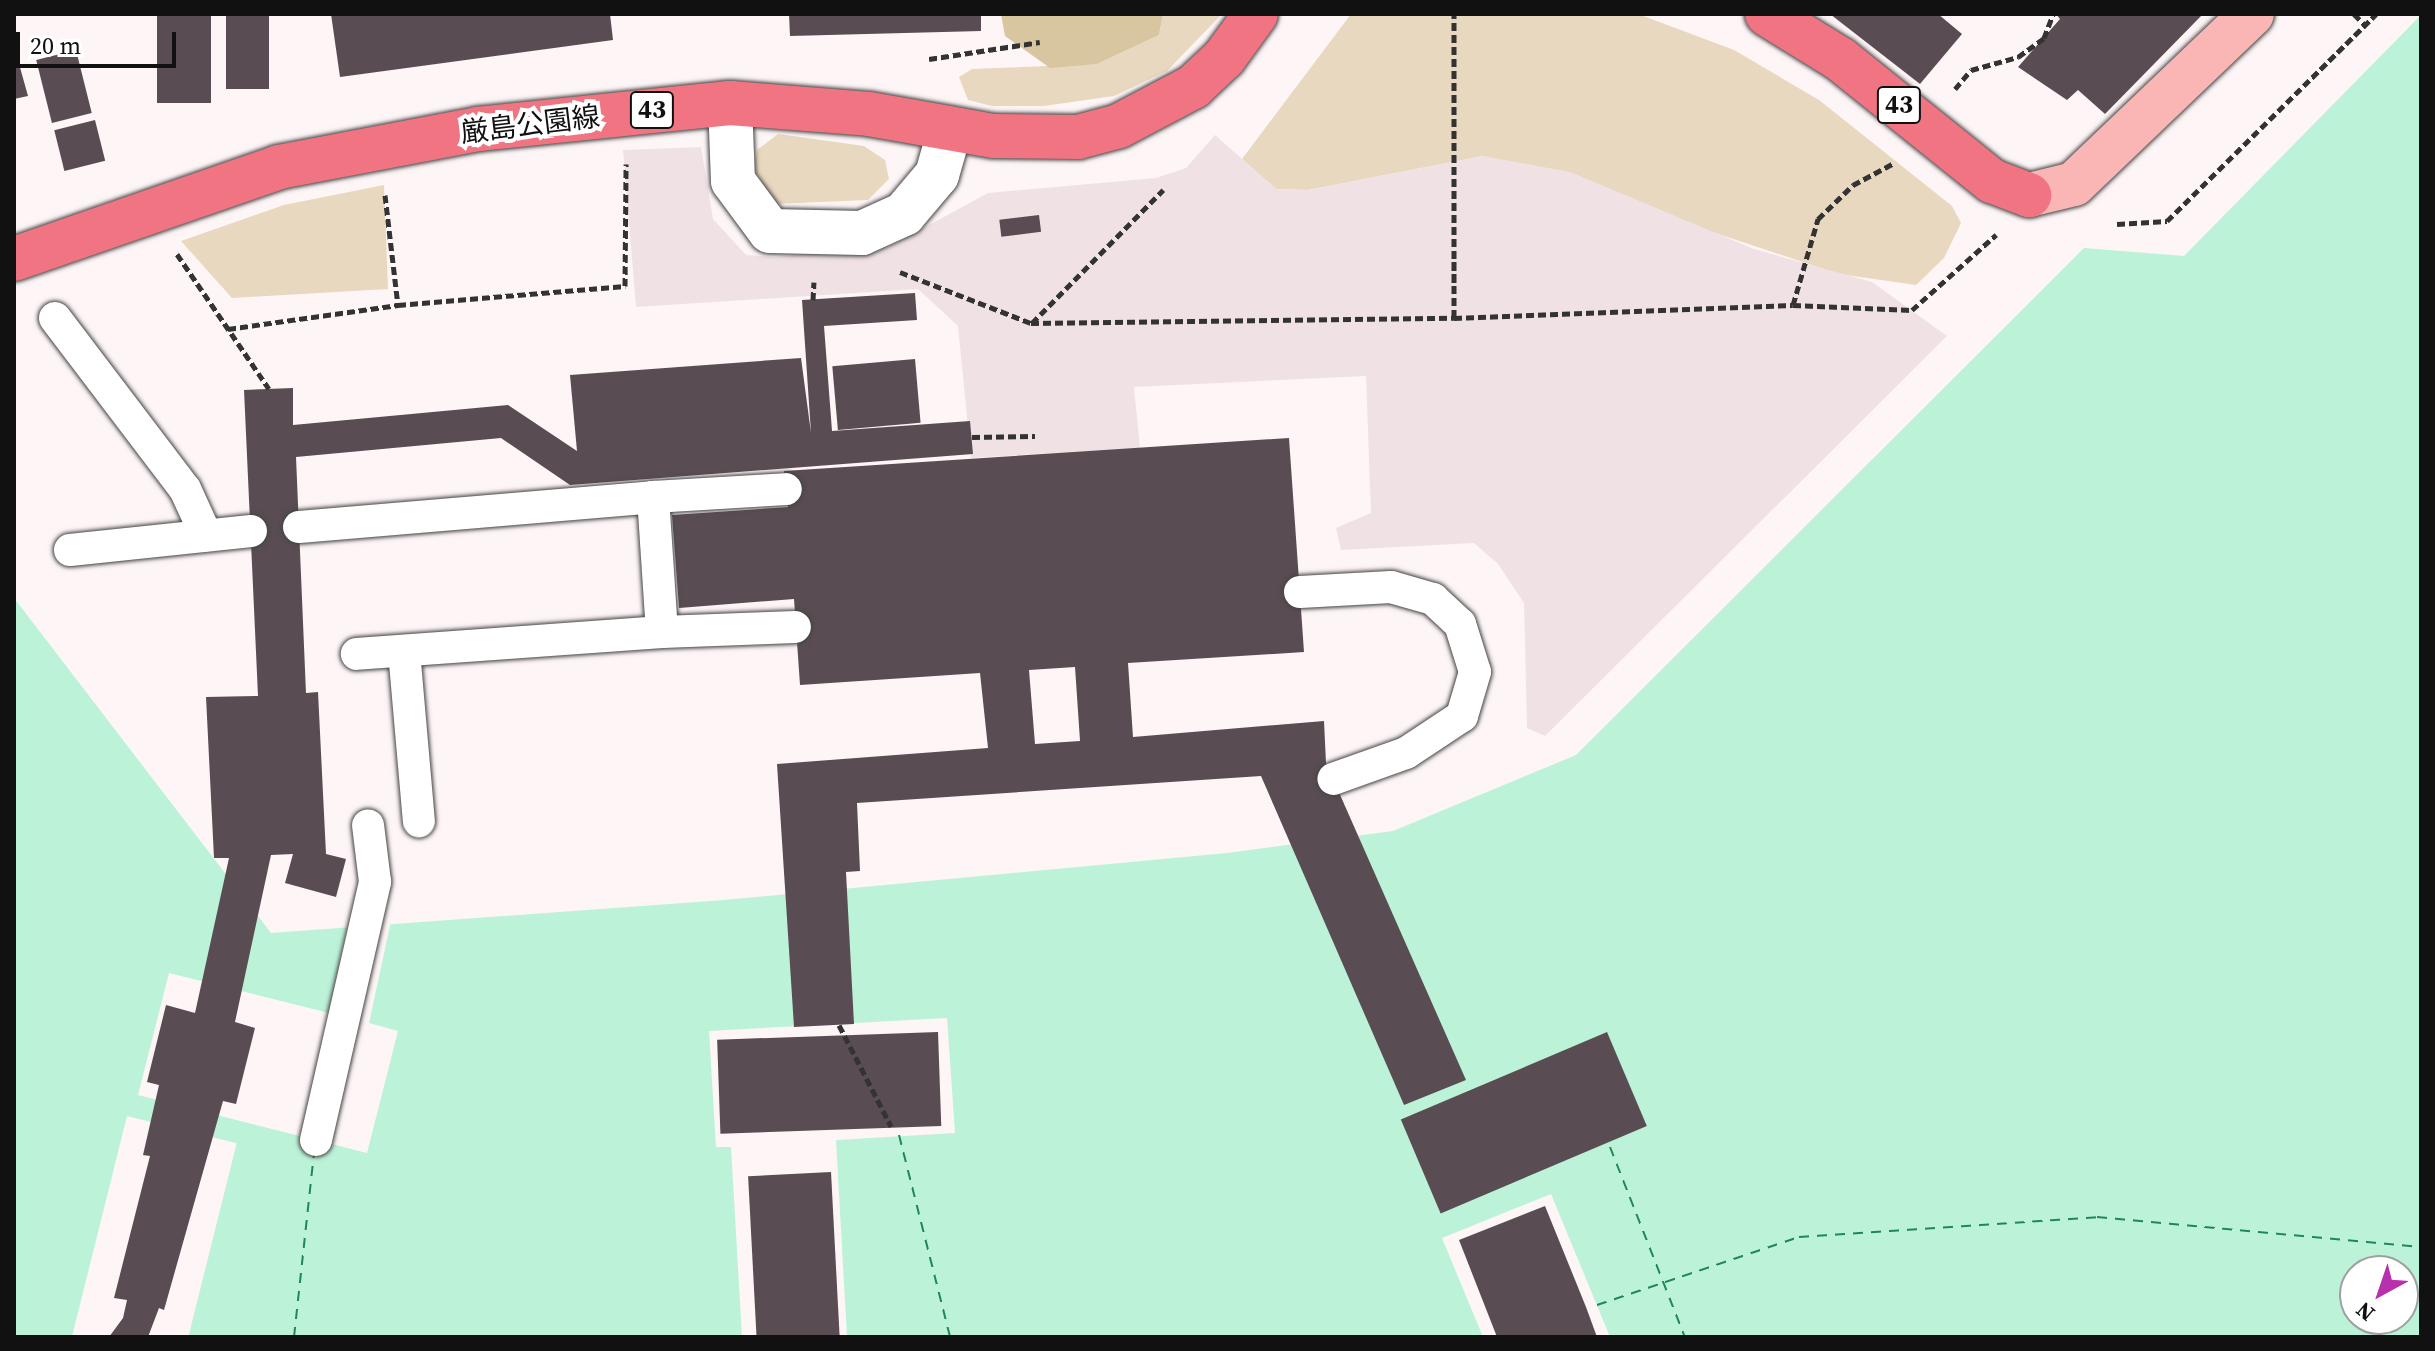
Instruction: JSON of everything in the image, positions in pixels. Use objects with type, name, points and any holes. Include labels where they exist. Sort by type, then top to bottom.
[{"type":"main road","name":"厳島公園線","points":[[14,259],[279,167],[377,144],[730,103],[814,108],[1036,140],[1119,126],[1193,87],[1224,58],[1256,14]]},
{"type":"main road","name":"43","points":[[1767,14],[1840,59],[1992,181],[2029,195]]},
{"type":"main road","points":[[2029,195],[2074,184],[2252,14]]},
{"type":"street","points":[[730,103],[733,181],[770,231],[862,233],[904,214],[937,175],[950,129]]},
{"type":"lane","points":[[55,318],[185,489],[206,535]]},
{"type":"lane","points":[[299,527],[786,489]]},
{"type":"lane","points":[[653,497],[662,632]]},
{"type":"lane","points":[[70,550],[251,531]]},
{"type":"lane","points":[[1300,592],[1391,587],[1433,599],[1460,624],[1475,672],[1462,716],[1406,753],[1333,779]]},
{"type":"lane","points":[[357,654],[662,632],[795,627]]},
{"type":"lane","points":[[404,651],[419,821]]},
{"type":"lane","points":[[316,1140],[348,1018],[375,882],[368,825]]},
{"type":"path","points":[[1454,14],[1454,318]]},
{"type":"path","points":[[1947,97],[1971,70],[2018,57],[2044,38],[2053,14]]},
{"type":"path","points":[[2354,14],[2365,25]]},
{"type":"path","points":[[2117,224],[2167,221],[2376,14]]},
{"type":"path","points":[[929,59],[1024,49],[1040,42]]},
{"type":"path","points":[[1793,305],[1818,219],[1853,185],[1908,156]]},
{"type":"path","points":[[228,329],[398,305],[625,286],[626,164]]},
{"type":"path","points":[[384,185],[398,305]]},
{"type":"path","points":[[1031,323],[1163,190]]},
{"type":"path","points":[[886,267],[1031,323],[1454,318],[1793,305],[1912,310],[1999,232],[2029,195]]},
{"type":"path","points":[[171,245],[269,389]]},
{"type":"path","points":[[813,300],[814,277]]},
{"type":"path","points":[[972,437],[1035,436]]},
{"type":"path","points":[[839,1025],[891,1126]]},
{"type":"shaded area","points":[[1001,14],[1163,14],[1159,35],[1097,64],[1050,68],[1005,36]]},
{"type":"shaded area","points":[[1163,14],[1222,14],[1167,71],[1114,96],[1044,106],[992,106],[968,100],[959,77],[972,69],[1097,64],[1159,35]]},
{"type":"shaded area","points":[[1351,14],[1638,14],[1734,50],[1819,100],[1952,206],[1961,223],[1944,258],[1916,285],[1839,274],[1483,156],[1308,190],[1276,189],[1242,159]]},
{"type":"shaded area","points":[[2421,15],[2421,1337],[14,1337],[14,598],[271,933],[724,900],[1227,853],[1393,831],[1576,755],[2084,248],[2184,256]]},
{"type":"shaded area","points":[[778,134],[864,146],[885,160],[889,179],[868,200],[774,204],[754,168],[757,150]]},
{"type":"shaded area","points":[[1215,135],[1276,189],[1308,190],[1483,156],[1570,172],[1754,249],[1872,282],[1947,336],[1545,736],[1527,728],[1524,603],[1498,564],[1474,543],[1341,550],[1336,528],[1371,513],[1366,376],[1134,387],[1140,448],[971,458],[958,326],[918,289],[636,307],[623,150],[701,147],[713,219],[746,255],[774,257],[887,248],[988,193],[1156,178],[1186,168]]},
{"type":"shaded area","points":[[384,185],[388,289],[232,298],[181,241],[284,205]]},
{"type":"pier","points":[[391,921],[369,1023],[398,1031],[367,1153],[138,1095],[169,973],[329,1013],[348,924]]},
{"type":"pier","points":[[947,1018],[955,1133],[836,1140],[847,1337],[742,1337],[731,1147],[716,1147],[709,1031]]},
{"type":"pier","points":[[127,1116],[237,1143],[188,1337],[72,1337]]},
{"type":"pier","points":[[1551,1194],[1610,1337],[1483,1337],[1442,1238]]},
{"type":"building","points":[[157,14],[211,14],[211,103],[157,103]]},
{"type":"building","points":[[226,14],[269,14],[269,89],[226,89]]},
{"type":"building","points":[[331,14],[610,14],[613,40],[340,77]]},
{"type":"building","points":[[789,14],[981,14],[981,31],[790,36]]},
{"type":"building","points":[[1830,14],[1938,14],[1962,34],[1920,84]]},
{"type":"building","points":[[2056,14],[2203,14],[2105,114],[2078,90],[2067,100],[2018,67],[2060,19]]},
{"type":"building","points":[[14,46],[28,96],[14,99]]},
{"type":"building","points":[[76,50],[92,113],[52,123],[36,60]]},
{"type":"building","points":[[95,120],[105,161],[64,171],[54,130]]},
{"type":"building","points":[[1039,215],[1041,232],[1001,237],[999,220]]},
{"type":"building","points":[[915,293],[917,320],[824,326],[832,431],[970,421],[973,454],[570,485],[501,438],[296,457],[306,693],[318,692],[326,854],[346,859],[336,897],[285,883],[293,854],[271,855],[235,1022],[255,1028],[236,1104],[223,1101],[164,1310],[159,1308],[148,1337],[109,1337],[123,1318],[127,1300],[114,1298],[150,1156],[143,1155],[159,1085],[147,1082],[166,1005],[195,1013],[229,858],[214,858],[206,697],[258,696],[244,390],[293,388],[293,425],[508,405],[577,451],[570,375],[801,358],[811,433],[802,300]]},
{"type":"building","points":[[915,359],[921,423],[838,430],[832,366]]},
{"type":"building","points":[[1289,438],[1304,652],[1128,663],[1133,737],[1324,721],[1326,763],[1466,1080],[1404,1105],[1261,776],[857,803],[860,871],[846,872],[854,1024],[794,1027],[777,764],[988,748],[980,673],[800,685],[794,599],[679,608],[672,515],[788,507],[784,471]],"holes":[[[1075,667],[1080,741],[1035,744],[1029,670]]]},
{"type":"building","points":[[938,1032],[941,1126],[720,1134],[717,1040]]},
{"type":"building","points":[[1607,1032],[1647,1126],[1441,1213],[1401,1120]]},
{"type":"building","points":[[831,1172],[840,1337],[757,1337],[748,1176]]},
{"type":"building","points":[[1545,1206],[1597,1337],[1497,1337],[1459,1240]]},
{"type":"ferry route","points":[[899,1135],[950,1337]]},
{"type":"ferry route","points":[[1610,1147],[1685,1337]]},
{"type":"ferry route","points":[[294,1337],[314,1153]]},
{"type":"ferry route","points":[[1597,1305],[1799,1237],[2097,1217],[2421,1247]]}]
